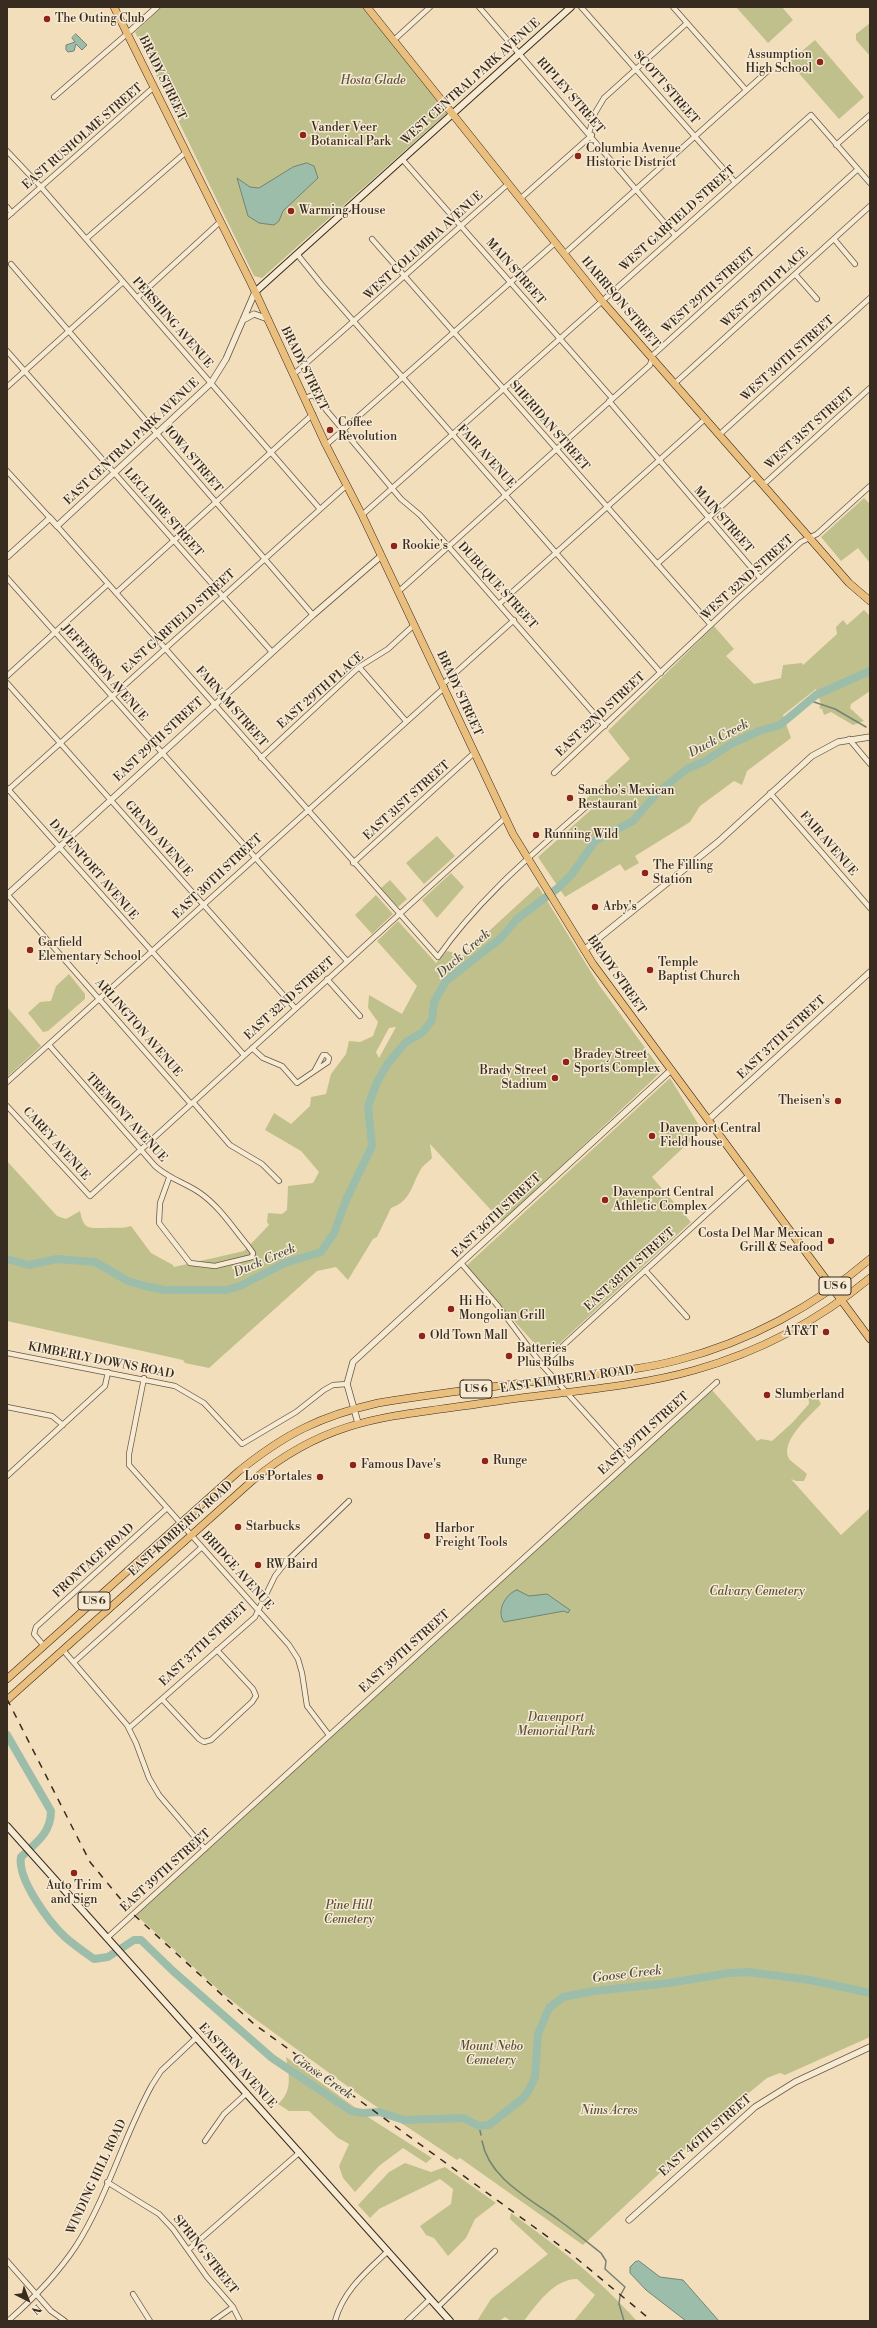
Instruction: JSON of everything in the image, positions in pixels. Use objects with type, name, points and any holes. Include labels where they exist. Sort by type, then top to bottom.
[{"type":"main road","name":"BRADY STREET","points":[[114,7],[221,221],[313,414],[326,445],[347,484],[444,686],[505,818],[528,859],[584,950],[870,1339]]},
{"type":"main road","name":"HARRISON STREET","points":[[368,7],[602,301],[849,583],[870,601]]},
{"type":"main road","name":"WEST CENTRAL PARK AVENUE","points":[[297,254],[570,7]]},
{"type":"main road","name":"EAST CENTRAL PARK AVENUE","points":[[255,292],[297,254]]},
{"type":"main road","name":"EAST KIMBERLY ROAD","points":[[7,1679],[239,1471],[285,1437],[322,1419],[354,1408],[400,1399],[622,1371],[677,1360],[713,1350],[753,1333],[794,1312],[832,1288],[870,1259]]},
{"type":"main road","name":"EAST KIMBERLY ROAD","points":[[7,1700],[253,1480],[285,1456],[321,1436],[378,1417],[636,1382],[700,1368],[739,1356],[779,1338],[841,1300],[870,1278]]},
{"type":"main road","name":"EASTERN AVENUE","points":[[7,1826],[450,2321]]},
{"type":"street","points":[[54,97],[157,7]]},
{"type":"street","points":[[394,40],[430,7]]},
{"type":"street","name":"RIPLEY STREET","points":[[479,7],[590,134],[675,235]]},
{"type":"street","name":"SCOTT STREET","points":[[581,7],[734,182]]},
{"type":"street","points":[[673,7],[746,90]]},
{"type":"street","points":[[520,199],[590,134],[595,113],[604,98],[687,23]]},
{"type":"street","points":[[564,254],[770,69]]},
{"type":"street","name":"EAST RUSHOLME STREET","points":[[7,217],[154,87]]},
{"type":"street","name":"WEST GARFIELD STREET","points":[[452,434],[811,115],[836,145]]},
{"type":"street","points":[[870,115],[836,145],[870,183]]},
{"type":"street","name":"PERSHING AVENUE","points":[[7,151],[41,187],[320,509]]},
{"type":"street","points":[[86,240],[186,152]]},
{"type":"street","name":"MAIN STREET","points":[[402,159],[560,339],[658,460],[761,579]]},
{"type":"street","name":"WEST 29TH STREET","points":[[505,494],[650,365],[652,358],[858,170]]},
{"type":"street","name":"WEST COLUMBIA AVENUE","points":[[294,374],[508,184]]},
{"type":"street","name":"WEST 29TH PLACE","points":[[674,384],[870,206]]},
{"type":"street","points":[[7,207],[12,213]]},
{"type":"street","points":[[136,298],[221,221]]},
{"type":"street","points":[[834,238],[855,264]]},
{"type":"street","name":"SHERIDAN STREET","points":[[372,239],[711,625]]},
{"type":"street","points":[[326,445],[555,243]]},
{"type":"street","name":"FAIR AVENUE","points":[[297,254],[354,322],[557,552],[661,673]]},
{"type":"street","name":"IOWA STREET","points":[[11,264],[313,615]]},
{"type":"street","points":[[795,274],[817,299]]},
{"type":"street","points":[[7,387],[123,282]]},
{"type":"street","name":"EAST CENTRAL PARK AVENUE","points":[[56,526],[158,434],[211,383],[226,359],[255,292]]},
{"type":"street","name":"WEST 30TH STREET","points":[[719,435],[870,298]]},
{"type":"street","points":[[242,321],[254,314],[268,319]]},
{"type":"street","name":"LECLAIRE STREET","points":[[7,351],[272,652]]},
{"type":"street","name":"WEST 31ST STREET","points":[[763,485],[870,388]]},
{"type":"street","name":"DUBUQUE STREET","points":[[305,398],[310,395],[315,397],[344,429],[392,488],[448,546],[605,726]]},
{"type":"street","points":[[116,593],[313,414]]},
{"type":"street","points":[[499,604],[705,419]]},
{"type":"street","points":[[362,515],[452,434]]},
{"type":"street","name":"FARNAM STREET","points":[[8,474],[50,518],[306,810],[438,957],[456,931],[477,908],[528,859]]},
{"type":"street","name":"WEST 31ST STREET","points":[[657,564],[755,476]]},
{"type":"street","name":"EAST GARFIELD STREET","points":[[8,790],[347,484]]},
{"type":"street","name":"WEST 32ND STREET","points":[[661,673],[801,542],[817,534],[870,486]]},
{"type":"street","points":[[398,592],[505,494]]},
{"type":"street","points":[[7,557],[50,518]]},
{"type":"street","name":"EAST 29TH STREET","points":[[7,894],[313,615],[382,556]]},
{"type":"street","name":"JEFFERSON AVENUE","points":[[7,578],[347,961]]},
{"type":"street","points":[[7,676],[108,584]]},
{"type":"street","name":"EAST 30TH STREET","points":[[7,1082],[406,721],[514,620]]},
{"type":"street","name":"EAST 29TH PLACE","points":[[261,758],[359,667],[388,649],[414,625]]},
{"type":"street","points":[[359,667],[406,721]]},
{"type":"street","name":"EAST 32ND STREET","points":[[554,772],[661,673]]},
{"type":"street","name":"GRAND AVENUE","points":[[7,683],[202,905],[296,1008]]},
{"type":"street","points":[[584,950],[718,842],[770,793],[817,753],[838,742],[870,736]]},
{"type":"street","points":[[849,739],[870,764]]},
{"type":"street","name":"EAST 31ST STREET","points":[[353,863],[474,753]]},
{"type":"street","name":"DAVENPORT AVENUE","points":[[8,790],[244,1055]]},
{"type":"street","name":"FAIR AVENUE","points":[[770,793],[870,908]]},
{"type":"street","points":[[528,859],[587,806]]},
{"type":"street","name":"EAST 32ND STREET","points":[[90,1196],[505,818]]},
{"type":"street","name":"ARLINGTON AVENUE","points":[[7,894],[230,1145],[262,1164],[279,1181]]},
{"type":"street","name":"EAST 37TH STREET","points":[[708,1120],[870,972]]},
{"type":"street","points":[[327,979],[360,1016]]},
{"type":"street","name":"TREMONT AVENUE","points":[[49,1045],[141,1150],[169,1178],[200,1192],[211,1203],[253,1253],[251,1258],[243,1261],[207,1266],[190,1264],[159,1223],[160,1203],[169,1178]]},
{"type":"street","points":[[252,1048],[263,1058],[282,1066],[297,1083],[314,1070]]},
{"type":"street","name":"EAST 36TH STREET","points":[[347,1384],[349,1371],[353,1362],[671,1070]]},
{"type":"street","name":"CAREY AVENUE","points":[[7,1106],[90,1196]]},
{"type":"street","name":"EAST 38TH STREET","points":[[542,1365],[749,1175]]},
{"type":"street","points":[[462,1263],[498,1306],[542,1365],[567,1391],[629,1462]]},
{"type":"street","points":[[645,1270],[687,1317]]},
{"type":"street","name":"KIMBERLY DOWNS ROAD","points":[[7,1352],[144,1378],[175,1386],[204,1403],[239,1442],[244,1444],[307,1404],[324,1390],[333,1385],[347,1384]]},
{"type":"street","points":[[7,1476],[105,1386],[108,1372]]},
{"type":"street","name":"BRIDGE AVENUE","points":[[144,1378],[128,1459],[133,1470],[289,1645],[298,1659],[302,1673],[306,1706],[329,1735]]},
{"type":"street","name":"EAST 39TH STREET","points":[[107,1938],[717,1382]]},
{"type":"street","points":[[347,1384],[358,1423]]},
{"type":"street","points":[[7,1407],[52,1416],[63,1425]]},
{"type":"street","name":"EAST 37TH STREET","points":[[129,1728],[255,1617],[275,1576],[286,1562],[349,1501]]},
{"type":"street","name":"FRONTAGE ROAD","points":[[44,1646],[37,1638],[34,1630],[167,1508]]},
{"type":"street","points":[[74,1662],[202,1547]]},
{"type":"street","points":[[63,1650],[129,1728],[149,1778],[159,1795],[205,1849]]},
{"type":"street","points":[[162,1699],[199,1739],[204,1742],[211,1740],[252,1702],[256,1696],[253,1689],[217,1650]]},
{"type":"street","name":"WINDING HILL ROAD","points":[[8,2321],[49,2282],[76,2245],[152,2085],[161,2071],[197,2038]]},
{"type":"street","name":"EAST 46TH STREET","points":[[629,2220],[755,2107],[795,2082],[870,2047]]},
{"type":"street","points":[[205,2141],[224,2114],[247,2093]]},
{"type":"street","points":[[188,2250],[300,2152]]},
{"type":"street","name":"SPRING STREET","points":[[107,2182],[159,2214],[173,2229],[206,2277],[233,2307],[240,2321]]},
{"type":"street","points":[[438,2308],[495,2251]]},
{"type":"street","points":[[335,2321],[339,2307],[354,2284],[388,2252]]},
{"type":"street","points":[[7,2261],[51,2311],[65,2321]]},
{"type":"street","points":[[133,2294],[150,2321]]},
{"type":"street","points":[[407,2321],[430,2299]]},
{"type":"street","points":[[214,2321],[233,2307]]},
{"type":"green space","name":"Vander Veer Botanical Park","points":[[162,7],[362,7],[447,113],[262,278],[254,276],[135,32]]},
{"type":"green space","points":[[736,7],[782,7],[793,20],[768,43]]},
{"type":"green space","points":[[870,23],[870,56],[856,40],[856,34]]},
{"type":"green space","points":[[815,40],[864,97],[839,119],[789,62]]},
{"type":"green space","points":[[864,498],[870,504],[870,563],[858,548],[841,561],[821,537]]},
{"type":"green space","points":[[864,610],[870,616],[870,691],[851,704],[850,708],[864,721],[853,725],[831,712],[824,715],[822,709],[819,708],[821,704],[816,689],[783,715],[791,738],[747,771],[742,785],[734,781],[700,806],[690,822],[635,856],[639,863],[625,871],[620,864],[565,897],[538,857],[593,808],[585,800],[630,759],[608,731],[714,626],[734,649],[726,656],[754,684],[781,678],[783,665],[802,663],[803,665],[837,634],[836,627],[843,620],[847,625]]},
{"type":"green space","points":[[437,836],[455,856],[424,884],[406,863]]},
{"type":"green space","points":[[451,873],[464,887],[437,918],[422,900]]},
{"type":"green space","points":[[390,880],[407,899],[398,907],[381,888]]},
{"type":"green space","points":[[538,886],[599,985],[662,1071],[502,1222],[430,1144],[432,1158],[422,1168],[407,1197],[398,1205],[391,1208],[377,1237],[373,1239],[348,1280],[336,1267],[317,1271],[209,1368],[185,1363],[183,1360],[7,1321],[7,1161],[57,1216],[66,1219],[80,1211],[83,1222],[91,1228],[121,1228],[131,1226],[151,1253],[174,1267],[244,1251],[269,1225],[267,1222],[268,1213],[282,1214],[287,1210],[288,1186],[313,1183],[319,1172],[301,1151],[265,1130],[274,1113],[291,1124],[310,1106],[311,1097],[326,1094],[331,1074],[346,1054],[349,1041],[360,1042],[373,1036],[378,1022],[368,1008],[369,995],[402,1014],[417,986],[377,941],[398,921],[436,963],[447,951],[463,955]],"holes":[[[396,1027],[379,1058],[376,1052],[389,1028]]]},
{"type":"green space","points":[[376,895],[393,914],[372,934],[355,915]]},
{"type":"green space","points":[[69,974],[85,994],[85,999],[48,1031],[43,1032],[28,1013],[40,1002],[51,1001],[56,986]]},
{"type":"green space","points":[[7,1007],[41,1046],[7,1077]]},
{"type":"green space","name":"Davenport Central Athletic Complex","points":[[670,1078],[702,1130],[652,1177],[691,1222],[546,1356],[465,1267]]},
{"type":"green space","points":[[712,1390],[757,1441],[761,1439],[772,1441],[792,1423],[809,1404],[808,1390],[815,1392],[821,1404],[803,1422],[791,1438],[787,1453],[790,1460],[807,1474],[804,1481],[796,1481],[791,1479],[841,1535],[870,1508],[870,2037],[785,2075],[780,2073],[767,2078],[722,2115],[583,2245],[460,2158],[457,2160],[365,2099],[251,2016],[221,1992],[136,1915]]},
{"type":"green space","points":[[286,2057],[368,2117],[432,2158],[426,2163],[403,2148],[379,2166],[355,2192],[343,2178],[339,2166],[349,2144],[338,2138],[309,2111],[289,2111],[278,2104],[283,2099],[288,2088],[289,2076]]},
{"type":"green space","points":[[405,2163],[431,2172],[445,2167],[496,2203],[475,2219],[466,2238],[448,2256],[434,2238],[426,2235],[420,2226],[451,2204],[453,2189],[440,2179],[379,2209],[370,2218],[358,2205],[389,2172]]},
{"type":"green space","points":[[511,2213],[546,2238],[577,2264],[607,2290],[637,2321],[574,2321],[595,2295],[577,2279],[561,2283],[554,2288],[540,2300],[524,2321],[511,2321],[505,2317],[499,2321],[477,2321],[491,2299],[548,2254],[510,2219]]},
{"type":"shaded area","points":[[76,34],[87,45],[82,50],[76,44],[74,51],[68,52],[66,50],[66,45],[75,42],[72,38]]},
{"type":"shaded area","points":[[307,163],[314,166],[318,178],[283,211],[279,221],[274,225],[259,223],[248,216],[237,178],[250,187],[259,188],[293,167]]},
{"type":"shaded area","points":[[517,1590],[529,1596],[547,1594],[570,1610],[568,1613],[564,1611],[504,1622],[501,1613],[503,1604],[509,1595]]},
{"type":"shaded area","points":[[639,2261],[660,2277],[683,2280],[719,2321],[686,2321],[646,2290],[630,2273],[630,2267],[635,2262]]},
{"type":"waterway","name":"Duck Creek","points":[[7,1259],[29,1265],[57,1259],[95,1262],[128,1281],[145,1286],[165,1290],[226,1290],[240,1286],[285,1263],[321,1252],[334,1233],[346,1200],[372,1146],[368,1106],[377,1082],[388,1063],[406,1042],[423,1032],[432,1020],[434,1002],[446,981],[501,938],[517,919],[558,888],[572,874],[595,841],[633,821],[657,793],[687,769],[705,761],[733,743],[759,731],[780,725],[816,695],[870,671]]},
{"type":"waterway","points":[[811,701],[835,709],[866,727]]},
{"type":"waterway","name":"Goose Creek","points":[[7,1735],[51,1811],[50,1819],[45,1832],[42,1837],[21,1857],[21,1866],[29,1888],[43,1911],[58,1930],[72,1943],[94,1959],[108,1957],[134,1940],[141,1940],[173,1971],[272,2058],[351,2111],[363,2113],[379,2112],[404,2120],[464,2118],[479,2126],[489,2125],[522,2099],[528,2092],[535,2077],[538,2034],[549,2008],[563,1997],[594,1991],[669,1983],[729,1973],[748,1972],[810,1980],[870,1993]]},
{"type":"waterway","points":[[479,2126],[481,2135]]},
{"type":"waterway","points":[[482,2141],[486,2154],[502,2177],[524,2196],[601,2253],[606,2261],[605,2269],[625,2287],[620,2296],[619,2304],[624,2321]]},
{"type":"railway","points":[[7,1699],[90,1862],[133,1914],[254,2024],[570,2253],[652,2321]]},
{"type":"place","name":"The Outing Club","points":[[47,19]]},
{"type":"place","name":"Assumption High School","points":[[820,62]]},
{"type":"place","name":"Vander Veer Botanical Park","points":[[303,135]]},
{"type":"place","name":"Columbia Avenue Historic District","points":[[578,156]]},
{"type":"place","name":"Warming House","points":[[291,211]]},
{"type":"place","name":"Coffee Revolution","points":[[330,430]]},
{"type":"place","name":"Rookie's","points":[[394,546]]},
{"type":"place","name":"Sancho's Mexican Restaurant","points":[[570,798]]},
{"type":"place","name":"Running Wild","points":[[536,835]]},
{"type":"place","name":"The Filling Station","points":[[645,873]]},
{"type":"place","name":"Arby's","points":[[595,907]]},
{"type":"place","name":"Garfield Elementary School","points":[[30,950]]},
{"type":"place","name":"Temple Baptist Church","points":[[650,970]]},
{"type":"place","name":"Bradey Street Sports Complex","points":[[566,1062]]},
{"type":"place","name":"Brady Street Stadium","points":[[555,1078]]},
{"type":"place","name":"Theisen's","points":[[838,1101]]},
{"type":"place","name":"Davenport Central Field house","points":[[652,1136]]},
{"type":"place","name":"Davenport Central Athletic Complex","points":[[605,1200]]},
{"type":"place","name":"Costa Del Mar Mexican Grill & Seafood","points":[[831,1241]]},
{"type":"place","name":"Hi Ho Mongolian Grill","points":[[451,1309]]},
{"type":"place","name":"AT&T","points":[[826,1332]]},
{"type":"place","name":"Old Town Mall","points":[[422,1336]]},
{"type":"place","name":"Batteries Plus Bulbs","points":[[509,1356]]},
{"type":"place","name":"Slumberland","points":[[767,1395]]},
{"type":"place","name":"Runge","points":[[485,1461]]},
{"type":"place","name":"Famous Dave's","points":[[353,1465]]},
{"type":"place","name":"Los Portales","points":[[320,1477]]},
{"type":"place","name":"Starbucks","points":[[238,1527]]},
{"type":"place","name":"Harbor Freight Tools","points":[[427,1536]]},
{"type":"place","name":"RW Baird","points":[[258,1565]]},
{"type":"place","name":"Auto Trim and Sign","points":[[74,1873]]},
{"type":"park label","name":"Hosta Glade","points":[[373,81]]},
{"type":"park label","name":"Calvary Cemetery","points":[[757,1592]]},
{"type":"park label","name":"Davenport Memorial Park","points":[[556,1725]]},
{"type":"park label","name":"Pine Hill Cemetery","points":[[349,1913]]},
{"type":"park label","name":"Mount Nebo Cemetery","points":[[491,2054]]},
{"type":"park label","name":"Nims Acres","points":[[609,2111]]}]
